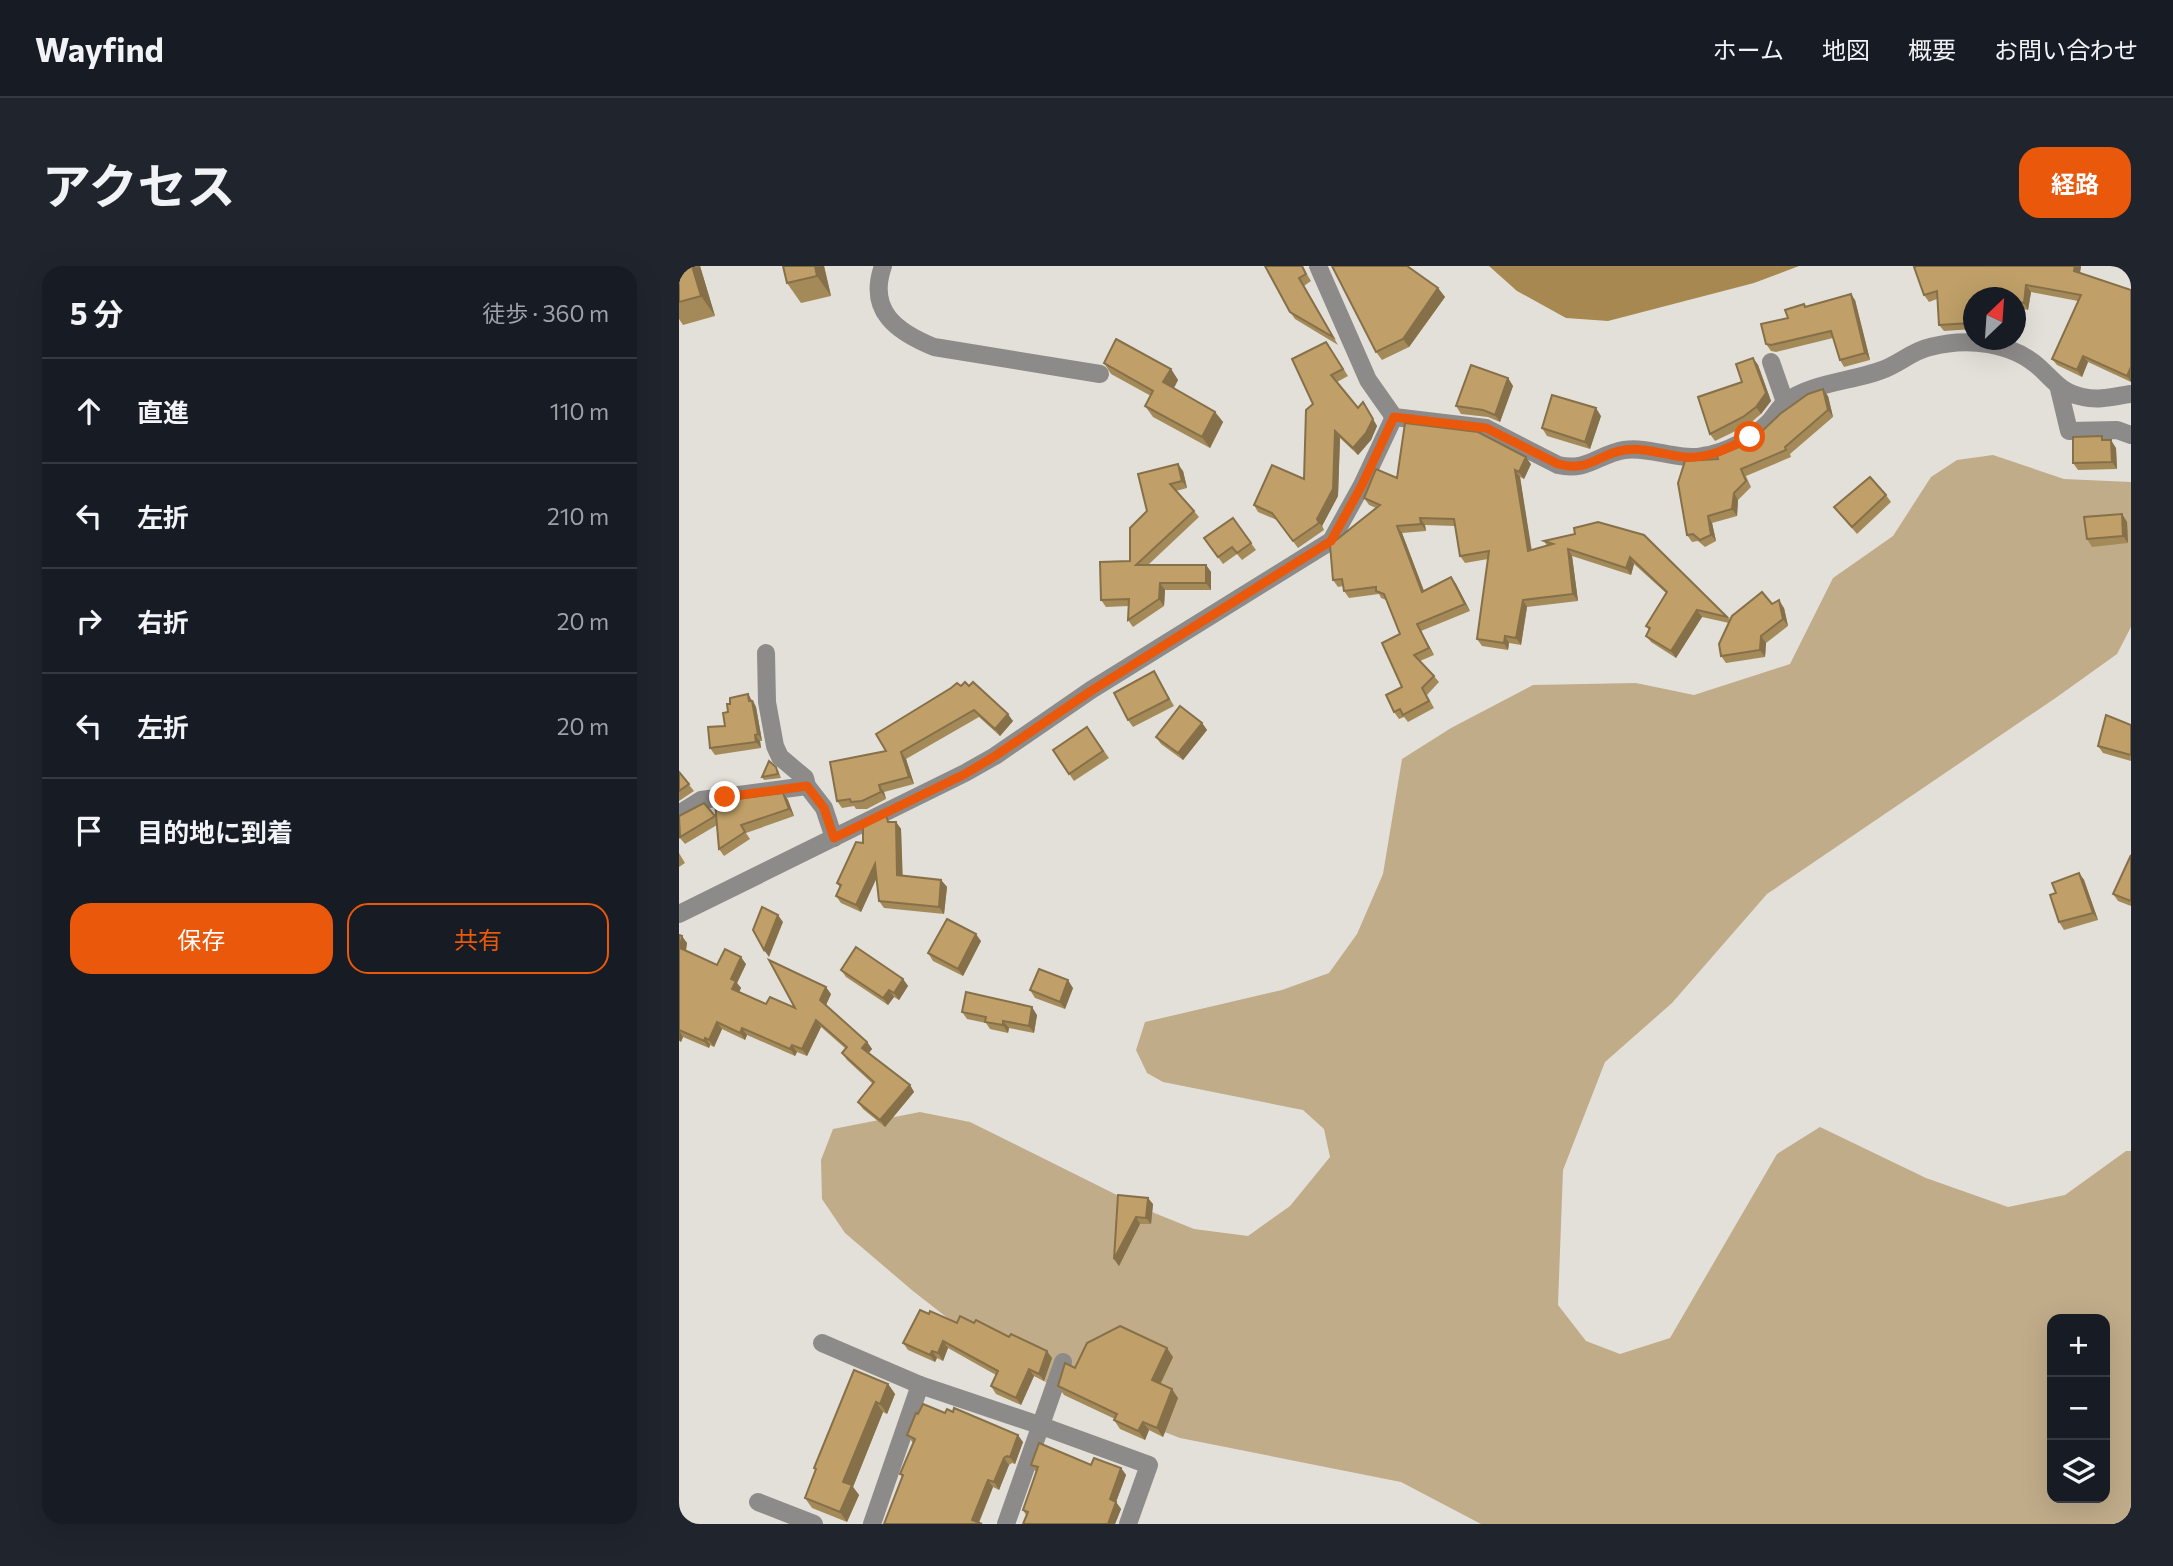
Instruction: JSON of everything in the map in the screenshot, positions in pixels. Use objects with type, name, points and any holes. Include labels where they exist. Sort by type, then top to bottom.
[{"type":"street","points":[[883,266],[878,292],[887,317],[896,328],[912,338],[934,347],[1100,374]]},
{"type":"street","points":[[1318,266],[1368,380],[1394,417],[1486,428],[1558,464],[1577,468],[1629,449],[1683,457],[1703,457],[1728,449],[1770,422],[1785,402],[1805,392],[1884,369],[1926,347],[1956,343],[1993,344],[2011,350],[2033,363],[2059,388],[2081,397],[2095,399],[2131,394]]},
{"type":"street","points":[[1770,362],[1785,402]]},
{"type":"street","points":[[2059,388],[2069,431],[2117,430],[2131,435]]},
{"type":"street","points":[[679,914],[965,774],[1091,691],[1331,541],[1362,485],[1394,417]]},
{"type":"street","points":[[766,653],[767,702],[775,746],[780,757],[805,778],[807,786],[824,808],[834,838]]},
{"type":"street","points":[[679,814],[701,800],[807,786]]},
{"type":"street","points":[[822,1343],[920,1385],[1149,1465],[1128,1524]]},
{"type":"street","points":[[1006,1524],[1063,1362]]},
{"type":"street","points":[[872,1524],[920,1385]]},
{"type":"street","points":[[758,1502],[814,1524]]},
{"type":"shaded area","points":[[1489,266],[1799,266],[1754,283],[1608,321],[1566,318],[1517,291]]},
{"type":"shaded area","points":[[1993,455],[2064,479],[2131,482],[2131,627],[2117,654],[1767,894],[1672,1003],[1605,1062],[1563,1170],[1558,1305],[1586,1341],[1620,1354],[1670,1338],[1777,1154],[1820,1127],[1926,1178],[2008,1207],[2065,1195],[2126,1151],[2131,1151],[2131,1524],[1481,1524],[1401,1482],[1180,1438],[1069,1395],[991,1352],[913,1291],[845,1233],[822,1199],[821,1160],[833,1129],[920,1112],[970,1122],[1147,1210],[1194,1229],[1248,1236],[1290,1206],[1330,1157],[1324,1129],[1303,1110],[1163,1082],[1147,1073],[1136,1050],[1145,1022],[1282,990],[1329,973],[1357,934],[1383,874],[1402,759],[1451,728],[1533,685],[1636,683],[1694,695],[1790,664],[1833,578],[1893,536],[1931,477],[1957,460]]},
{"type":"building","points":[[679,266],[692,266],[701,296],[679,302]]},
{"type":"building","points":[[783,266],[815,266],[817,276],[787,283]]},
{"type":"building","points":[[1265,266],[1302,266],[1306,274],[1299,278],[1333,337],[1290,312]]},
{"type":"building","points":[[1332,266],[1407,266],[1438,288],[1403,339],[1376,352]]},
{"type":"building","points":[[2075,266],[2074,271],[2131,290],[2131,367],[2127,376],[2083,356],[2077,370],[2052,359],[2081,295],[2026,285],[1963,287],[1963,323],[1939,325],[1937,291],[1924,295],[1914,267]]},
{"type":"building","points":[[1851,294],[1865,353],[1840,360],[1831,331],[1766,344],[1761,324],[1788,318],[1785,310]]},
{"type":"building","points":[[1116,339],[1171,369],[1163,382],[1215,412],[1202,437],[1145,406],[1153,391],[1104,363]]},
{"type":"building","points":[[1326,342],[1343,369],[1331,375],[1358,408],[1363,402],[1373,419],[1366,433],[1353,448],[1335,431],[1333,489],[1317,519],[1319,523],[1293,541],[1272,513],[1254,505],[1272,465],[1304,479],[1306,410],[1313,404],[1292,359]]},
{"type":"building","points":[[1753,358],[1766,393],[1756,407],[1743,417],[1710,434],[1698,397],[1742,382],[1736,364]]},
{"type":"building","points":[[1471,365],[1508,378],[1495,415],[1483,410],[1456,406]]},
{"type":"building","points":[[1823,389],[1828,410],[1785,447],[1786,450],[1741,469],[1746,481],[1734,493],[1732,509],[1708,516],[1711,535],[1700,540],[1693,534],[1687,535],[1678,483],[1685,461],[1718,459],[1717,456],[1757,436],[1780,414],[1808,394]]},
{"type":"building","points":[[1552,395],[1596,408],[1585,442],[1542,428]]},
{"type":"building","points":[[1405,423],[1478,432],[1526,457],[1519,472],[1515,470],[1528,551],[1553,544],[1544,541],[1575,534],[1574,528],[1598,522],[1644,535],[1727,617],[1697,610],[1671,651],[1646,636],[1650,628],[1646,626],[1667,592],[1630,557],[1626,568],[1568,549],[1573,594],[1523,600],[1516,638],[1505,636],[1504,643],[1477,639],[1489,551],[1460,556],[1454,519],[1420,518],[1421,524],[1397,526],[1422,592],[1451,577],[1465,604],[1417,624],[1429,648],[1414,655],[1434,676],[1422,688],[1429,701],[1403,715],[1400,709],[1394,712],[1386,695],[1402,687],[1382,643],[1400,634],[1384,594],[1376,591],[1376,587],[1344,591],[1342,579],[1333,580],[1330,545],[1380,505],[1364,498],[1376,469],[1397,478]]},
{"type":"building","points":[[2102,436],[2102,440],[2111,440],[2112,462],[2073,463],[2073,437]]},
{"type":"building","points":[[1178,464],[1182,481],[1170,484],[1194,511],[1136,565],[1206,565],[1206,583],[1160,583],[1159,599],[1128,620],[1129,599],[1101,600],[1100,562],[1130,561],[1130,528],[1147,511],[1138,474]]},
{"type":"building","points":[[1870,477],[1886,495],[1852,527],[1834,507]]},
{"type":"building","points":[[2122,514],[2123,536],[2087,539],[2084,517]]},
{"type":"building","points":[[1233,518],[1251,543],[1237,553],[1232,547],[1218,557],[1204,538]]},
{"type":"building","points":[[1762,592],[1772,604],[1779,600],[1783,619],[1761,636],[1760,650],[1721,656],[1719,644],[1732,616]]},
{"type":"building","points":[[1154,671],[1169,699],[1128,720],[1114,693]]},
{"type":"building","points":[[965,682],[969,686],[973,682],[1008,714],[995,729],[974,710],[901,752],[909,777],[879,785],[881,792],[862,801],[837,801],[830,762],[886,751],[876,734],[957,683],[961,686]]},
{"type":"building","points":[[748,694],[749,701],[752,701],[758,734],[755,735],[756,742],[710,748],[708,727],[725,726],[723,713],[728,712],[727,704],[730,704],[730,698]]},
{"type":"building","points":[[1180,706],[1202,723],[1178,753],[1156,737]]},
{"type":"building","points":[[2106,715],[2131,725],[2131,755],[2098,746]]},
{"type":"building","points":[[1087,727],[1103,751],[1069,774],[1053,750]]},
{"type":"building","points":[[769,761],[776,767],[778,774],[762,777]]},
{"type":"building","points":[[679,772],[689,784],[679,791]]},
{"type":"building","points":[[783,793],[789,809],[741,825],[745,832],[719,849],[715,802]]},
{"type":"building","points":[[704,803],[715,816],[680,837],[679,816]]},
{"type":"building","points":[[886,815],[888,822],[896,822],[897,875],[941,880],[939,907],[879,901],[875,864],[856,905],[836,896],[841,885],[837,883],[856,842],[863,843],[863,826]]},
{"type":"building","points":[[2131,855],[2131,901],[2113,894]]},
{"type":"building","points":[[2079,873],[2093,913],[2059,922],[2050,895],[2056,893],[2052,883]]},
{"type":"building","points":[[762,907],[778,915],[764,950],[753,930]]},
{"type":"building","points":[[947,919],[976,934],[958,969],[928,953]]},
{"type":"building","points":[[679,935],[682,936],[680,948],[717,965],[725,949],[741,957],[731,979],[736,981],[732,989],[766,1004],[770,997],[795,1008],[769,960],[826,987],[820,1000],[867,1042],[862,1048],[910,1085],[880,1120],[858,1102],[874,1082],[842,1053],[847,1047],[816,1020],[802,1049],[792,1045],[790,1049],[742,1028],[740,1033],[717,1022],[709,1040],[705,1038],[704,1041],[679,1030]]},
{"type":"building","points":[[856,947],[903,979],[894,993],[889,990],[883,998],[841,970]]},
{"type":"building","points":[[1039,969],[1068,980],[1060,1002],[1030,990]]},
{"type":"building","points":[[966,992],[1032,1007],[1029,1026],[1003,1021],[1003,1025],[985,1022],[986,1017],[962,1012]]},
{"type":"building","points":[[1118,1195],[1148,1198],[1146,1218],[1136,1217],[1114,1259]]},
{"type":"building","points":[[920,1310],[929,1314],[930,1311],[957,1323],[960,1316],[974,1323],[976,1320],[1009,1337],[1011,1334],[1047,1351],[1039,1374],[1029,1369],[1016,1398],[991,1386],[998,1371],[943,1341],[938,1353],[932,1351],[930,1355],[903,1343]]},
{"type":"building","points":[[1120,1326],[1167,1348],[1152,1380],[1172,1389],[1157,1428],[1143,1422],[1138,1431],[1114,1420],[1117,1414],[1058,1386],[1065,1363],[1075,1368],[1087,1343]]},
{"type":"building","points":[[854,1370],[888,1384],[880,1404],[876,1402],[843,1482],[852,1485],[840,1512],[805,1498],[816,1469],[814,1468]]},
{"type":"building","points":[[923,1404],[945,1413],[947,1409],[953,1412],[954,1408],[1018,1435],[1010,1457],[1004,1458],[994,1482],[988,1480],[972,1520],[982,1524],[884,1524],[915,1439],[907,1435]]},
{"type":"building","points":[[1039,1443],[1091,1465],[1094,1458],[1121,1468],[1110,1499],[1116,1502],[1108,1524],[1023,1524],[1028,1512],[1023,1510],[1038,1467],[1031,1465]]},
{"type":"route","points":[[725,797],[807,786],[824,808],[834,838],[965,774],[1091,691],[1331,541],[1362,485],[1394,417],[1454,422],[1486,428],[1569,468],[1577,468],[1629,449],[1683,457],[1703,457],[1728,449],[1750,437]]}]
